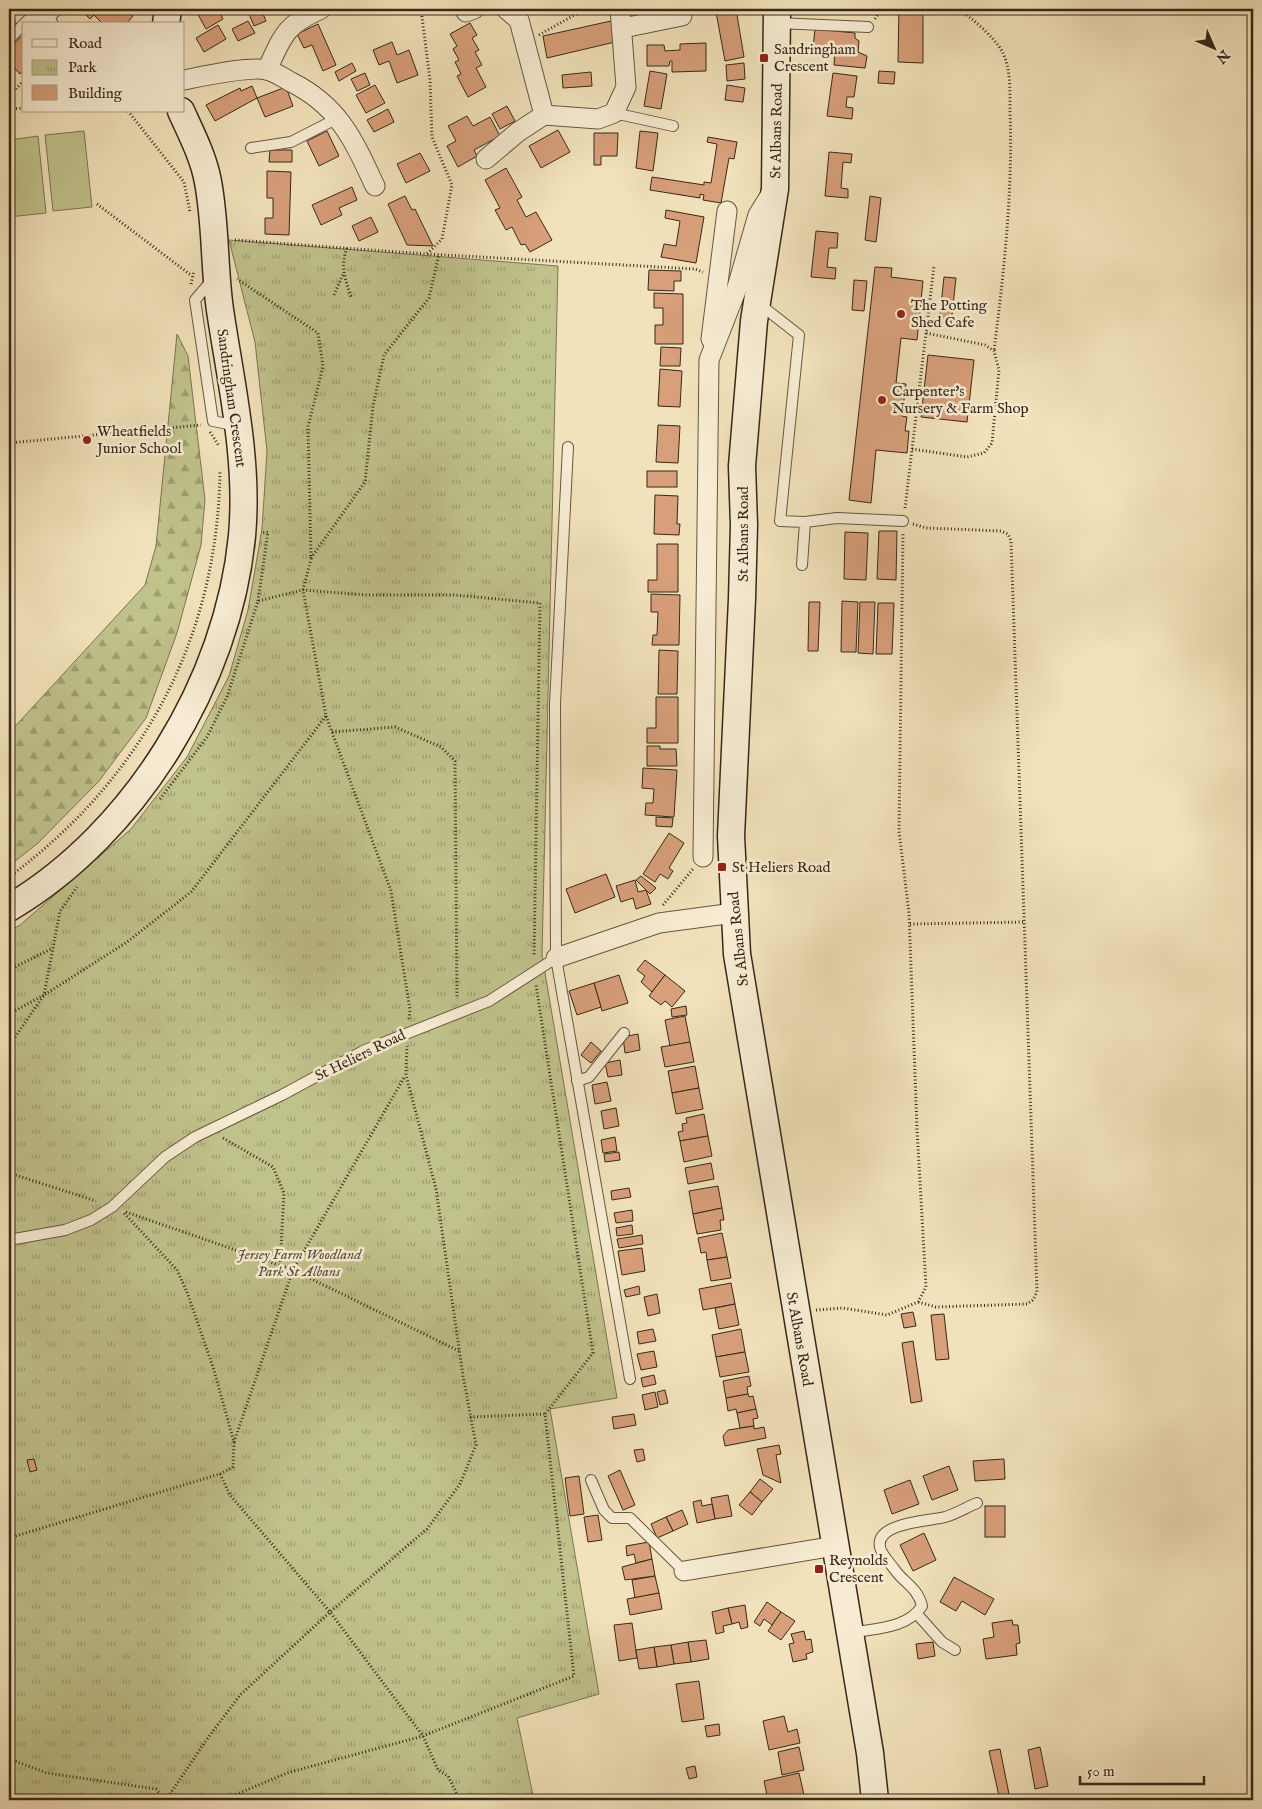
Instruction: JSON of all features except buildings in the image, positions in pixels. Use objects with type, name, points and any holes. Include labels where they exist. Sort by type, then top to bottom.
[{"type":"main road","points":[[166,22],[168,9]]},
{"type":"main road","name":"St Albans Road","points":[[777,16],[775,189],[757,302],[742,466],[744,525],[742,599],[731,836],[734,913],[737,954],[870,1753],[875,1800]]},
{"type":"main road","name":"Sandringham Crescent","points":[[9,908],[57,873],[104,830],[133,797],[185,720],[219,640],[236,574],[242,534],[243,495],[227,281],[208,180],[181,112]]},
{"type":"street","points":[[267,70],[284,32],[301,18],[322,9]]},
{"type":"street","points":[[506,9],[519,20],[544,115]]},
{"type":"street","points":[[486,159],[518,132],[544,115],[598,118],[614,113],[626,87],[623,28],[620,9]]},
{"type":"street","points":[[623,28],[682,16]]},
{"type":"street","points":[[185,80],[222,72],[267,70],[313,93],[338,118],[353,139],[375,186]]},
{"type":"street","points":[[709,360],[736,291],[758,215],[775,189]]},
{"type":"street","points":[[703,857],[709,360],[727,211]]},
{"type":"street","name":"St Heliers Road","points":[[556,958],[659,923],[734,913]]},
{"type":"street","points":[[684,1571],[835,1546]]},
{"type":"lane","points":[[33,22],[44,15]]},
{"type":"lane","points":[[777,16],[868,27]]},
{"type":"lane","points":[[9,38],[22,29]]},
{"type":"lane","points":[[614,113],[674,126]]},
{"type":"lane","points":[[251,148],[291,142],[338,118]]},
{"type":"lane","points":[[757,302],[799,336],[780,521],[805,522],[836,518],[903,521]]},
{"type":"lane","points":[[568,447],[555,704],[556,958],[630,1379]]},
{"type":"lane","points":[[802,565],[805,522]]},
{"type":"lane","name":"St Heliers Road","points":[[9,1240],[65,1230],[91,1220],[112,1207],[165,1157],[210,1130],[282,1095],[365,1050],[489,1001],[556,958]]},
{"type":"lane","points":[[578,1081],[589,1077],[624,1033]]},
{"type":"lane","points":[[591,1480],[604,1510],[612,1518],[630,1518],[684,1571]]},
{"type":"lane","points":[[850,1633],[906,1622],[917,1614],[922,1606],[920,1596],[898,1574],[880,1548],[880,1541],[886,1533],[901,1525],[924,1519],[944,1517],[977,1502]]},
{"type":"lane","points":[[917,1614],[942,1642],[955,1650]]},
{"type":"path","points":[[421,9],[430,80],[432,137],[452,185],[442,239],[427,254]]},
{"type":"path","points":[[525,42],[585,9]]},
{"type":"path","points":[[912,449],[967,457],[984,453],[992,443],[999,370],[994,351],[1008,228],[1011,135],[1009,75],[1002,51],[958,9]]},
{"type":"path","points":[[9,97],[11,91],[22,82]]},
{"type":"path","points":[[9,109],[22,108]]},
{"type":"path","points":[[129,112],[184,182],[191,216]]},
{"type":"path","points":[[98,204],[192,275]]},
{"type":"path","points":[[226,239],[427,254],[695,269],[718,276]]},
{"type":"path","points":[[348,248],[342,262],[343,273],[351,297]]},
{"type":"path","points":[[311,559],[365,482],[373,406],[384,355],[429,298],[439,254]]},
{"type":"path","points":[[918,1302],[926,1287],[917,1129],[910,924],[899,831],[903,521],[934,266]]},
{"type":"path","points":[[334,295],[343,273]]},
{"type":"path","points":[[16,1800],[9,1759],[47,1773],[156,1789],[165,1800],[206,1739],[240,1695],[330,1612],[427,1529],[460,1484],[476,1445],[459,1351],[436,1190],[406,1075],[410,1010],[391,891],[326,716],[303,590],[311,559],[308,427],[323,366],[318,333],[227,281]]},
{"type":"path","points":[[926,333],[985,344],[994,351]]},
{"type":"path","points":[[9,444],[206,425],[219,447],[219,455]]},
{"type":"path","points":[[9,877],[38,856],[96,801],[136,748],[167,696],[197,625],[213,555],[219,464]]},
{"type":"path","points":[[796,1312],[843,1308],[887,1315],[918,1302],[936,1307],[1027,1304],[1034,1300],[1037,1292],[1026,922],[1011,541],[1008,534],[1001,531],[926,528],[903,521]]},
{"type":"path","points":[[157,802],[207,737],[227,697],[258,601],[303,590],[367,595],[454,595],[540,603],[534,972],[593,1353],[545,1414],[574,1676],[423,1736],[287,1773],[223,1800]]},
{"type":"path","points":[[9,1014],[44,995],[127,942],[191,892],[326,716]]},
{"type":"path","points":[[332,732],[395,727],[441,747],[455,761],[457,1002],[464,1012]]},
{"type":"path","points":[[659,923],[657,912],[703,857]]},
{"type":"path","points":[[9,1046],[44,995],[60,911],[82,882]]},
{"type":"path","points":[[910,924],[1026,922]]},
{"type":"path","points":[[9,970],[52,948]]},
{"type":"path","points":[[9,1538],[220,1474],[233,1467],[234,1442],[292,1270],[406,1075]]},
{"type":"path","points":[[210,1130],[272,1167],[284,1193],[280,1266]]},
{"type":"path","points":[[9,1173],[292,1270],[459,1351]]},
{"type":"path","points":[[112,1207],[127,1215],[177,1270],[196,1317],[234,1442]]},
{"type":"path","points":[[470,1417],[545,1414]]},
{"type":"path","points":[[220,1474],[230,1495],[330,1612],[423,1736],[438,1770],[448,1776],[460,1800]]},
{"type":"green space","points":[[84,131],[92,207],[53,211],[45,135]]},
{"type":"green space","points":[[38,136],[46,213],[9,217],[9,140]]},
{"type":"green space","name":"Jersey Farm Woodland Park St Albans","points":[[229,240],[558,266],[542,955],[617,1398],[550,1409],[599,1694],[517,1718],[534,1800],[9,1800],[9,931],[20,925],[131,829],[187,757],[229,676],[248,610],[262,529],[267,451],[255,342]]},
{"type":"green space","points":[[177,334],[188,356],[205,500],[201,545],[177,633],[146,718],[99,781],[38,843],[9,866],[9,733],[145,585],[156,546]]},
{"type":"place","name":"Sandringham Crescent","points":[[764,58]]},
{"type":"place","name":"The Potting Shed Cafe","points":[[901,314]]},
{"type":"place","name":"Carpenter's Nursery & Farm Shop","points":[[882,400]]},
{"type":"place","name":"Wheatfields Junior School","points":[[87,440]]},
{"type":"place","name":"St Heliers Road","points":[[722,867]]},
{"type":"place","name":"Reynolds Crescent","points":[[819,1569]]}]
